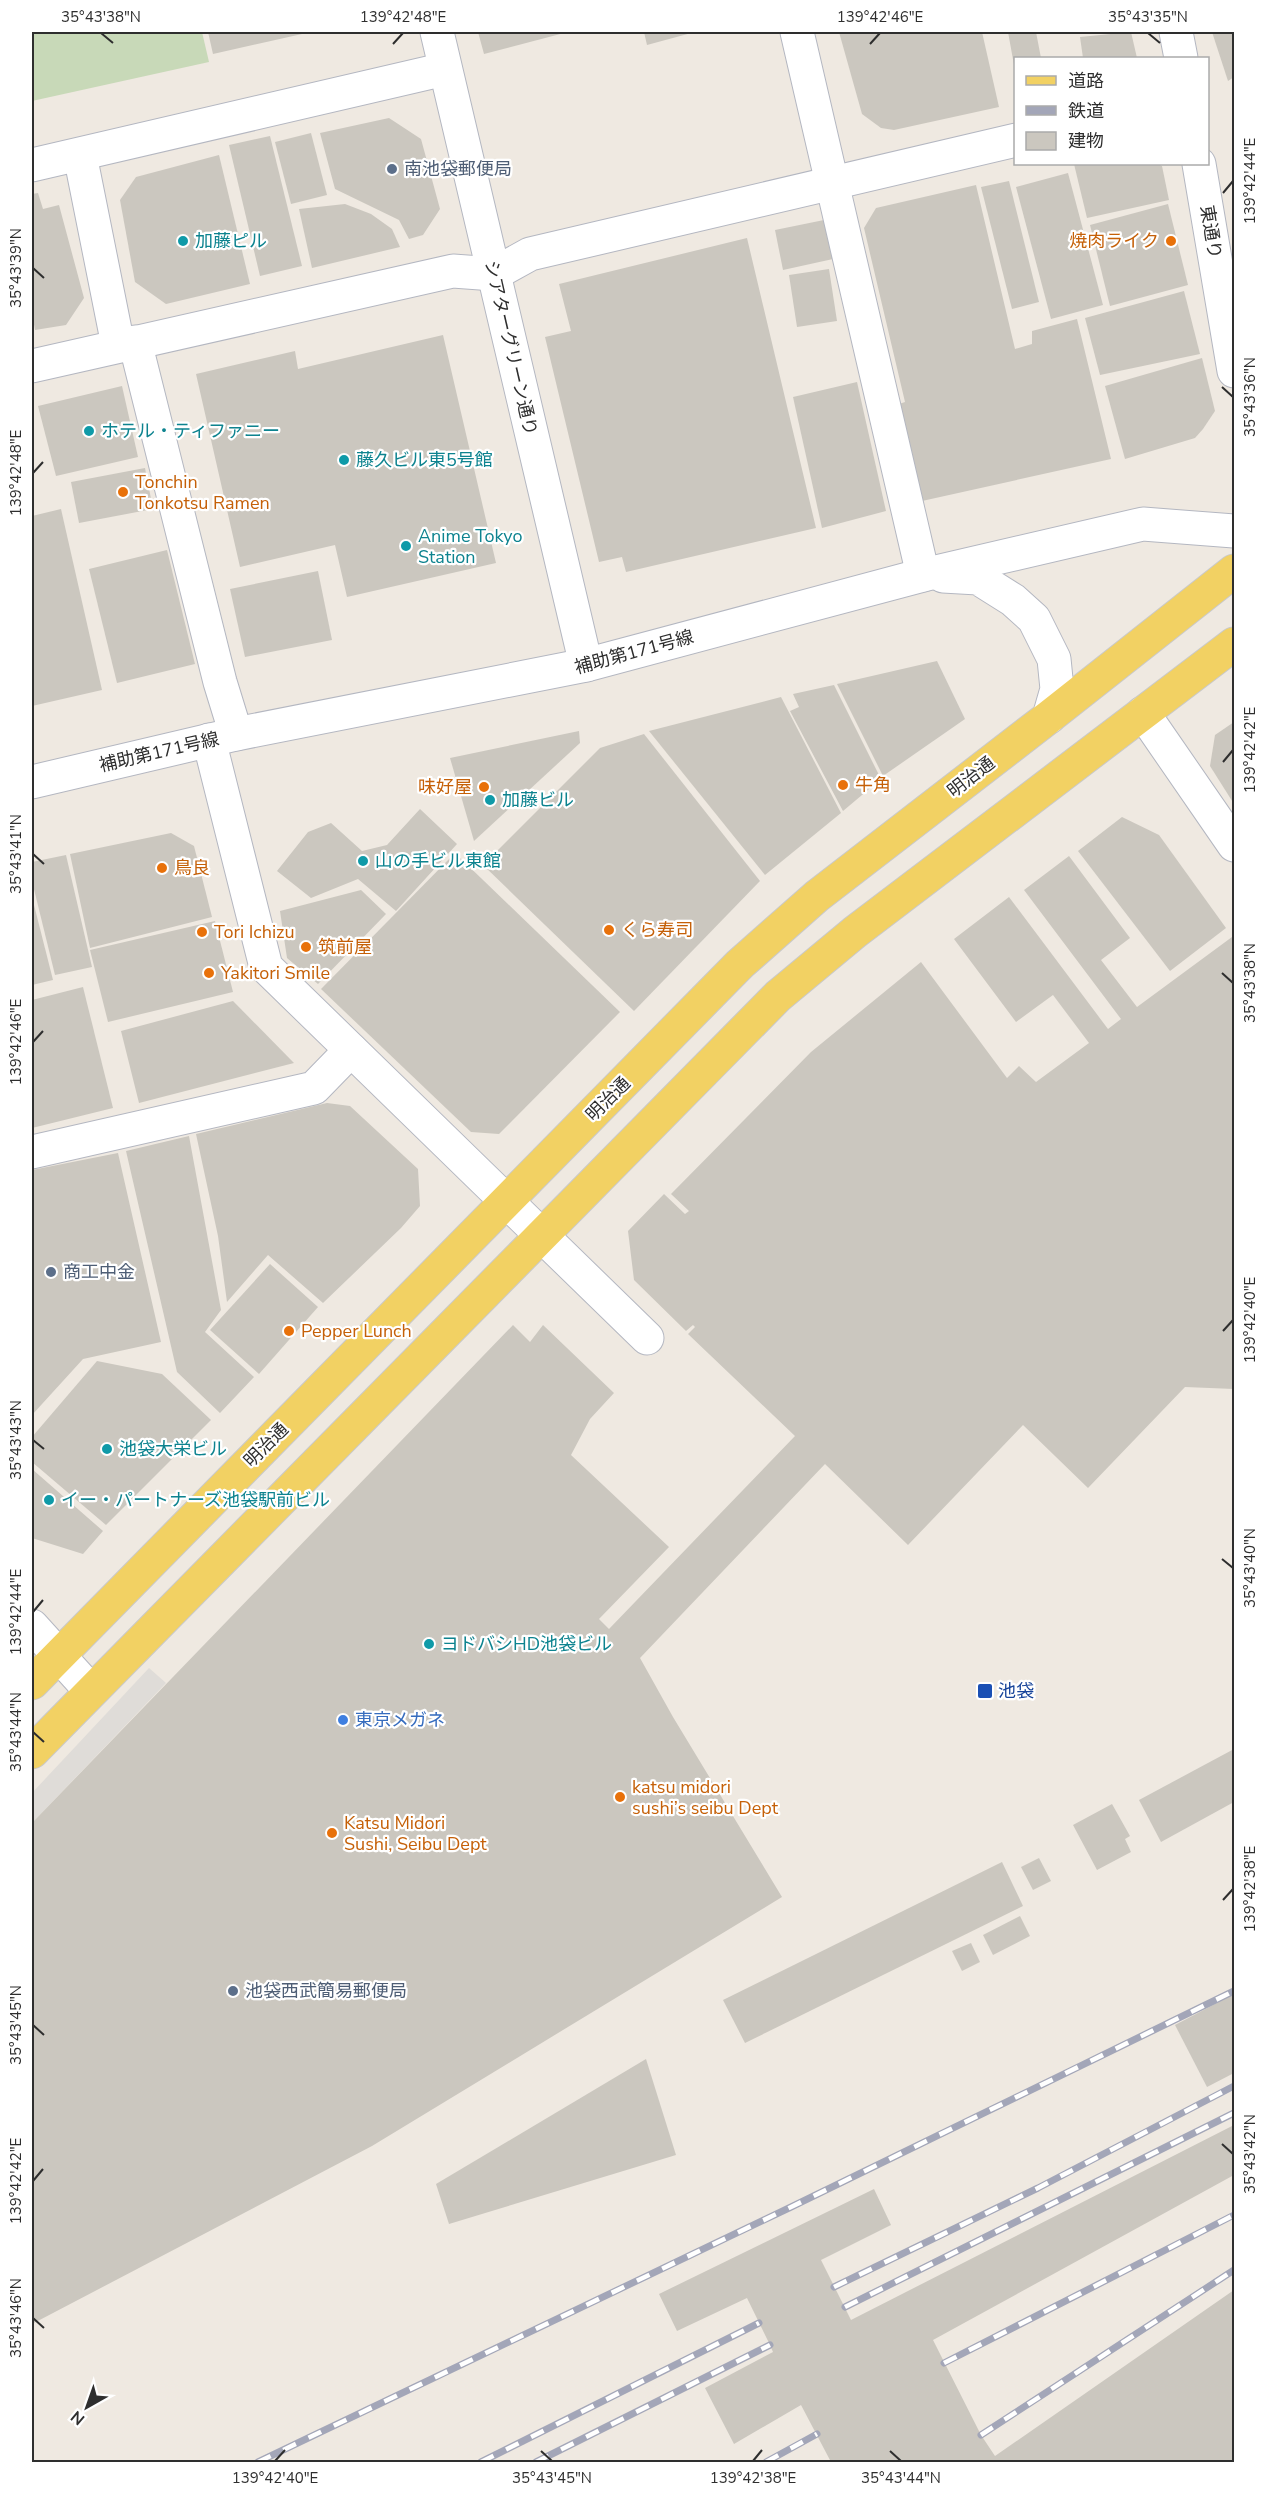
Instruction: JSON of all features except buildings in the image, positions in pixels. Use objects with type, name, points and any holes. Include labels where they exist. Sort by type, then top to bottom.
[{"type":"main road","name":"明治通","points":[[32,1683],[740,964],[817,896],[1234,571]]},
{"type":"main road","points":[[32,1752],[778,996],[855,932],[1234,644]]},
{"type":"street","name":"シアターグリーン通り","points":[[437,32],[586,665]]},
{"type":"street","points":[[797,32],[923,575],[978,578],[1013,600],[1034,619],[1054,659],[1057,689],[1049,717]]},
{"type":"street","points":[[1176,32],[1181,57]]},
{"type":"street","points":[[32,165],[445,69]]},
{"type":"street","points":[[32,366],[453,271],[494,274],[531,254],[1014,140]]},
{"type":"street","points":[[80,155],[127,344],[220,682],[223,737],[266,967],[647,1338]]},
{"type":"street","name":"東通り","points":[[1200,165],[1234,371]]},
{"type":"street","name":"補助第171号線","points":[[32,782],[223,737],[586,665],[923,575],[1143,524],[1234,531]]},
{"type":"street","points":[[1143,713],[1234,845]]},
{"type":"street","points":[[32,1152],[314,1088],[351,1050]]},
{"type":"street","points":[[32,1626],[91,1691]]},
{"type":"green space","points":[[32,32],[202,32],[209,62],[32,101]]},
{"type":"shaded area","points":[[149,1668],[166,1683],[32,1823],[32,1793]]},
{"type":"railway","points":[[258,2462],[789,2208],[1234,1991]]},
{"type":"railway","points":[[834,2287],[1038,2188],[1234,2086]]},
{"type":"railway","points":[[845,2307],[1234,2113]]},
{"type":"railway","points":[[944,2363],[1234,2215]]},
{"type":"railway","points":[[981,2435],[1234,2270]]},
{"type":"railway","points":[[481,2462],[759,2323]]},
{"type":"railway","points":[[536,2462],[770,2345]]},
{"type":"railway","points":[[766,2462],[817,2434]]},
{"type":"place","name":"南池袋郵便局","points":[[392,169]]},
{"type":"place","name":"加藤ピル","points":[[183,241]]},
{"type":"place","name":"焼肉ライク","points":[[1171,241]]},
{"type":"place","name":"ホテル・ティファニー","points":[[89,431]]},
{"type":"place","name":"藤久ビル東5号館","points":[[344,460]]},
{"type":"place","name":"Tonchin Tonkotsu Ramen","points":[[123,492]]},
{"type":"place","name":"Anime Tokyo Station","points":[[406,546]]},
{"type":"place","name":"牛角","points":[[843,785]]},
{"type":"place","name":"味好屋","points":[[484,787]]},
{"type":"place","name":"加藤ビル","points":[[490,800]]},
{"type":"place","name":"山の手ビル東館","points":[[363,861]]},
{"type":"place","name":"鳥良","points":[[162,868]]},
{"type":"place","name":"くら寿司","points":[[609,930]]},
{"type":"place","name":"Tori Ichizu","points":[[202,932]]},
{"type":"place","name":"筑前屋","points":[[306,947]]},
{"type":"place","name":"Yakitori Smile","points":[[209,973]]},
{"type":"place","name":"商工中金","points":[[51,1272]]},
{"type":"place","name":"Pepper Lunch","points":[[289,1331]]},
{"type":"place","name":"池袋大栄ビル","points":[[107,1449]]},
{"type":"place","name":"イー・パートナーズ池袋駅前ビル","points":[[49,1500]]},
{"type":"place","name":"ヨドバシHD池袋ビル","points":[[429,1644]]},
{"type":"place","name":"池袋","points":[[985,1691]]},
{"type":"place","name":"東京メガネ","points":[[343,1720]]},
{"type":"place","name":"katsu midori sushi’s seibu Dept","points":[[620,1797]]},
{"type":"place","name":"Katsu Midori Sushi, Seibu Dept","points":[[332,1833]]},
{"type":"place","name":"池袋西武簡易郵便局","points":[[233,1991]]}]
